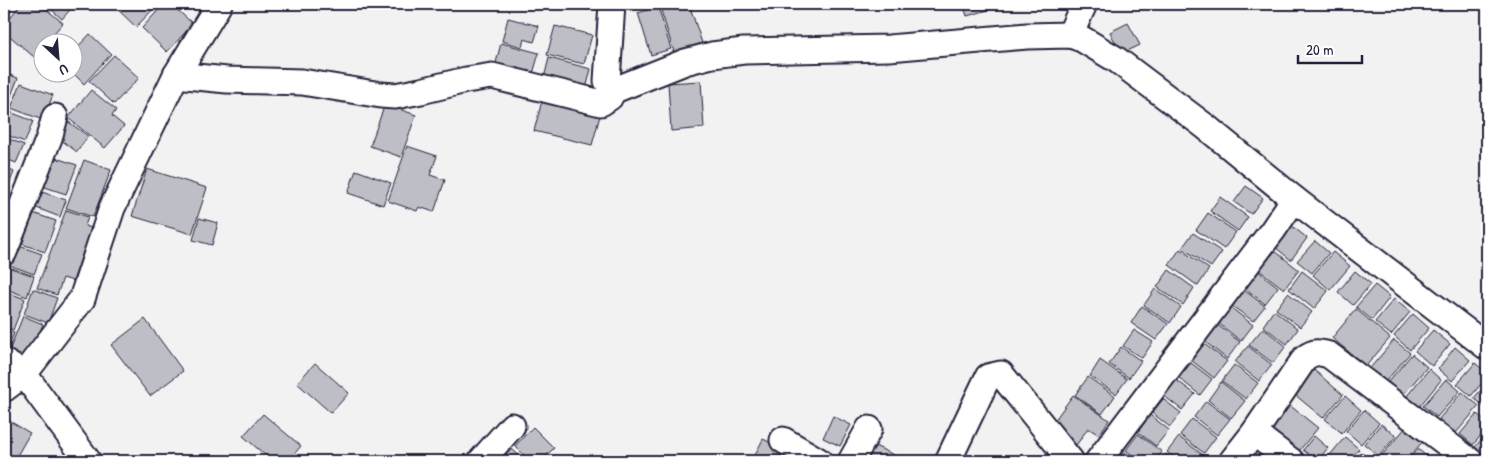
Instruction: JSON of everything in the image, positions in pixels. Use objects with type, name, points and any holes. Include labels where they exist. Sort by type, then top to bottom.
[{"type":"street","points":[[4,389],[14,368],[82,299],[112,208],[176,75],[219,4]]},
{"type":"street","points":[[176,75],[227,80],[302,82],[381,96],[395,96],[492,76],[601,103],[610,98],[612,91],[607,80],[612,4]]},
{"type":"street","points":[[1070,35],[1084,4]]},
{"type":"street","points":[[612,91],[685,62],[712,55],[744,51],[889,48],[1027,36],[1070,35],[1082,39],[1117,60],[1206,127],[1294,199],[1487,347]]},
{"type":"street","points":[[4,252],[49,138],[55,117]]},
{"type":"street","points":[[1098,461],[1273,230],[1294,199]]},
{"type":"street","points":[[1232,461],[1254,433],[1305,358],[1310,354],[1319,352],[1329,355],[1470,461]]},
{"type":"street","points":[[14,368],[88,461]]},
{"type":"street","points":[[948,461],[988,377],[1001,374],[1072,461]]},
{"type":"street","points":[[481,461],[512,426]]},
{"type":"street","points":[[851,461],[868,429]]},
{"type":"street","points":[[1254,433],[1291,461]]},
{"type":"street","points":[[782,440],[819,461]]},
{"type":"building","points":[[21,4],[40,4],[63,23],[55,32],[32,32],[32,55],[4,31],[4,25]]},
{"type":"building","points":[[45,4],[75,4],[62,19]]},
{"type":"building","points":[[116,4],[158,4],[136,27],[114,6]]},
{"type":"building","points":[[164,4],[171,4],[193,24],[167,52],[142,28]]},
{"type":"building","points":[[659,4],[689,4],[702,43],[674,52]]},
{"type":"building","points":[[963,4],[990,4],[992,9],[967,16]]},
{"type":"building","points":[[658,7],[671,49],[651,55],[638,13]]},
{"type":"building","points":[[508,18],[539,26],[534,42],[524,39],[522,47],[502,41]]},
{"type":"building","points":[[1128,23],[1140,45],[1121,54],[1110,32]]},
{"type":"building","points":[[555,26],[592,35],[584,64],[547,55]]},
{"type":"building","points":[[90,34],[111,54],[84,84],[82,82],[82,42]]},
{"type":"building","points":[[501,43],[539,53],[531,81],[494,71]]},
{"type":"building","points":[[114,55],[139,78],[114,104],[89,81]]},
{"type":"building","points":[[549,58],[591,69],[585,93],[543,82]]},
{"type":"building","points":[[4,73],[18,78],[7,106],[4,105]]},
{"type":"building","points":[[701,81],[704,128],[671,131],[668,83]]},
{"type":"building","points":[[21,83],[53,95],[43,120],[11,108]]},
{"type":"building","points":[[91,90],[116,110],[112,116],[124,126],[105,148],[68,118]]},
{"type":"building","points":[[543,97],[601,112],[592,145],[534,131]]},
{"type":"building","points":[[385,104],[416,115],[401,157],[370,146]]},
{"type":"building","points":[[10,112],[33,121],[25,142],[4,134],[4,127]]},
{"type":"building","points":[[63,118],[88,136],[77,152],[52,133]]},
{"type":"building","points":[[4,137],[24,145],[16,163],[4,158]]},
{"type":"building","points":[[407,146],[437,156],[430,175],[445,180],[434,212],[419,207],[417,211],[388,201]]},
{"type":"building","points":[[50,156],[77,165],[66,194],[39,185]]},
{"type":"building","points":[[84,160],[111,170],[93,217],[66,208]]},
{"type":"building","points":[[4,167],[14,172],[5,195],[4,195]]},
{"type":"building","points":[[147,169],[207,188],[192,234],[132,216]]},
{"type":"building","points":[[356,170],[391,183],[383,205],[348,193]]},
{"type":"building","points":[[1246,186],[1263,198],[1251,214],[1234,202]]},
{"type":"building","points":[[39,191],[66,200],[60,217],[34,207]]},
{"type":"building","points":[[1220,197],[1248,217],[1238,231],[1210,211]]},
{"type":"building","points":[[66,210],[88,217],[85,226],[92,228],[73,281],[63,278],[57,295],[37,288]]},
{"type":"building","points":[[27,211],[56,221],[45,252],[16,242]]},
{"type":"building","points":[[1208,213],[1236,232],[1224,249],[1196,230]]},
{"type":"building","points":[[199,218],[218,223],[212,245],[193,240]]},
{"type":"building","points":[[1292,226],[1307,238],[1291,260],[1275,247]]},
{"type":"building","points":[[1193,233],[1222,252],[1211,267],[1182,248]]},
{"type":"building","points":[[1315,241],[1329,253],[1312,273],[1297,261]]},
{"type":"building","points":[[16,245],[42,254],[34,274],[9,265]]},
{"type":"building","points":[[1180,249],[1209,269],[1198,286],[1169,265]]},
{"type":"building","points":[[1275,251],[1299,270],[1284,289],[1259,270]]},
{"type":"building","points":[[1333,252],[1350,266],[1330,290],[1313,275]]},
{"type":"building","points":[[8,267],[34,276],[27,297],[4,288]]},
{"type":"building","points":[[1169,270],[1194,288],[1183,305],[1157,287]]},
{"type":"building","points":[[1258,271],[1278,287],[1265,304],[1245,288]]},
{"type":"building","points":[[1302,271],[1328,291],[1314,309],[1289,289]]},
{"type":"building","points":[[1355,271],[1371,284],[1353,305],[1338,292]]},
{"type":"building","points":[[1375,285],[1390,297],[1372,320],[1356,307]]},
{"type":"building","points":[[33,289],[57,298],[48,323],[24,314]]},
{"type":"building","points":[[1155,289],[1181,307],[1170,323],[1144,305]]},
{"type":"building","points":[[1244,290],[1265,306],[1253,321],[1232,306]]},
{"type":"building","points":[[4,291],[25,299],[13,330],[4,327]]},
{"type":"building","points":[[1288,293],[1312,312],[1300,327],[1276,309]]},
{"type":"building","points":[[1394,299],[1410,312],[1391,335],[1375,322]]},
{"type":"building","points":[[1142,306],[1168,324],[1156,340],[1131,323]]},
{"type":"building","points":[[1230,307],[1253,325],[1241,341],[1218,323]]},
{"type":"building","points":[[1356,309],[1390,338],[1366,366],[1332,338]]},
{"type":"building","points":[[1274,310],[1298,329],[1287,344],[1263,326]]},
{"type":"building","points":[[1413,314],[1429,328],[1410,350],[1394,336]]},
{"type":"building","points":[[23,316],[43,324],[29,359],[9,351]]},
{"type":"building","points":[[145,319],[183,371],[150,396],[111,345]]},
{"type":"building","points":[[1216,324],[1240,342],[1227,359],[1204,341]]},
{"type":"building","points":[[1263,328],[1286,346],[1273,363],[1249,345]]},
{"type":"building","points":[[4,329],[14,333],[6,353],[4,352]]},
{"type":"building","points":[[1134,330],[1153,342],[1142,358],[1123,346]]},
{"type":"building","points":[[1433,330],[1450,344],[1432,366],[1415,351]]},
{"type":"building","points":[[1394,340],[1410,353],[1381,387],[1365,374]]},
{"type":"building","points":[[1204,344],[1227,361],[1214,378],[1191,360]]},
{"type":"building","points":[[1248,346],[1272,365],[1259,381],[1235,362]]},
{"type":"building","points":[[1121,347],[1141,361],[1129,378],[1109,364]]},
{"type":"building","points":[[1455,347],[1470,360],[1452,381],[1438,369]]},
{"type":"building","points":[[1412,354],[1427,367],[1403,395],[1388,382]]},
{"type":"building","points":[[1100,360],[1127,379],[1116,394],[1090,376]]},
{"type":"building","points":[[315,363],[349,393],[331,413],[297,383]]},
{"type":"building","points":[[1191,363],[1212,379],[1200,395],[1179,378]]},
{"type":"building","points":[[1475,363],[1487,373],[1487,377],[1471,396],[1457,384]]},
{"type":"building","points":[[1234,365],[1258,383],[1246,399],[1222,381]]},
{"type":"building","points":[[1429,369],[1441,380],[1419,407],[1406,397]]},
{"type":"building","points":[[1314,370],[1343,395],[1323,418],[1294,394]]},
{"type":"building","points":[[1088,377],[1115,396],[1102,414],[1075,395]]},
{"type":"building","points":[[1175,379],[1195,394],[1182,410],[1163,395]]},
{"type":"building","points":[[1446,379],[1460,391],[1437,417],[1423,406]]},
{"type":"building","points":[[1221,382],[1245,401],[1231,418],[1208,400]]},
{"type":"building","points":[[1487,383],[1487,409],[1474,398]]},
{"type":"building","points":[[1462,392],[1479,406],[1456,433],[1439,419]]},
{"type":"building","points":[[1073,395],[1109,420],[1099,435],[1088,428],[1075,447],[1049,428]]},
{"type":"building","points":[[1345,396],[1361,410],[1342,433],[1325,419]]},
{"type":"building","points":[[1163,399],[1181,413],[1170,427],[1152,413]]},
{"type":"building","points":[[1206,401],[1230,419],[1217,435],[1194,417]]},
{"type":"building","points":[[1288,404],[1318,428],[1298,452],[1269,427]]},
{"type":"building","points":[[1364,410],[1379,423],[1361,444],[1346,431]]},
{"type":"building","points":[[263,414],[301,446],[288,461],[272,461],[243,436]]},
{"type":"building","points":[[1477,414],[1487,422],[1487,428],[1473,445],[1460,434]]},
{"type":"building","points":[[1150,415],[1169,430],[1156,446],[1138,432]]},
{"type":"building","points":[[833,416],[851,425],[840,446],[823,438]]},
{"type":"building","points":[[6,419],[30,433],[14,461],[4,461],[4,422]]},
{"type":"building","points":[[1192,419],[1216,437],[1204,453],[1180,435]]},
{"type":"building","points":[[1381,424],[1396,436],[1379,456],[1364,444]]},
{"type":"building","points":[[1407,426],[1424,440],[1406,461],[1377,461]]},
{"type":"building","points":[[533,427],[554,448],[541,461],[530,461],[515,446]]},
{"type":"building","points":[[1487,433],[1487,457],[1475,447]]},
{"type":"building","points":[[1138,434],[1162,452],[1155,461],[1140,461],[1126,450]]},
{"type":"building","points":[[1314,436],[1328,448],[1317,461],[1303,450]]},
{"type":"building","points":[[1179,437],[1203,455],[1198,461],[1179,461],[1167,452]]},
{"type":"building","points":[[1345,437],[1359,449],[1348,461],[1325,461]]},
{"type":"building","points":[[763,439],[792,453],[788,461],[762,461],[754,457]]},
{"type":"building","points":[[875,446],[894,455],[891,461],[867,461]]},
{"type":"building","points":[[512,449],[525,461],[500,461]]},
{"type":"building","points":[[1418,449],[1432,461],[1408,461]]},
{"type":"building","points":[[1124,451],[1137,461],[1116,461]]},
{"type":"building","points":[[1361,452],[1372,461],[1353,461]]},
{"type":"building","points":[[1166,454],[1175,461],[1160,461]]}]
